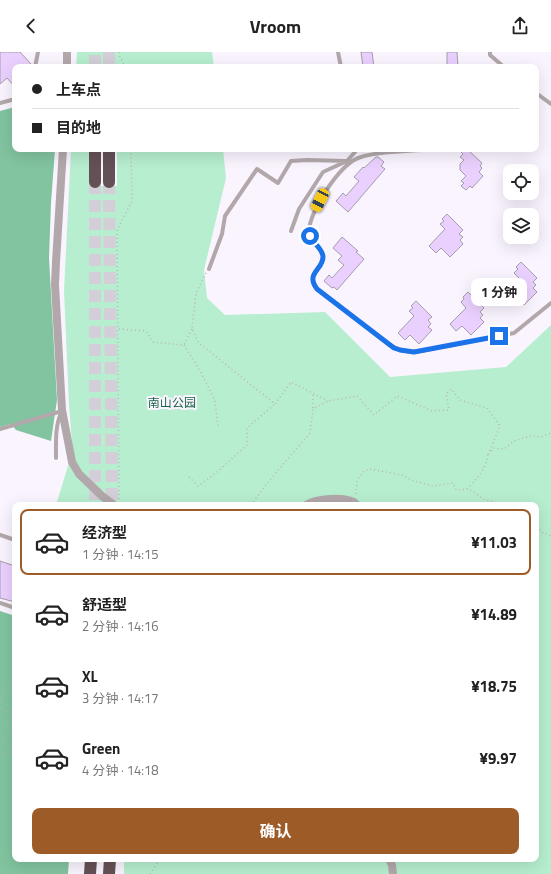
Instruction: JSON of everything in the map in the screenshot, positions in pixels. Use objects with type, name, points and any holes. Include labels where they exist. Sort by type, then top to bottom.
[{"type":"highway","points":[[95,152],[95,182]]},
{"type":"highway","points":[[109,152],[109,182]]},
{"type":"highway","points":[[90,874],[91,862]]},
{"type":"highway","points":[[108,874],[110,862]]},
{"type":"street","points":[[67,52],[67,64]]},
{"type":"street","points":[[63,152],[55,286],[62,410],[72,462],[79,474],[110,502]]},
{"type":"street","points":[[311,502],[341,499],[352,502]]},
{"type":"street","points":[[391,862],[393,874]]},
{"type":"lane","points":[[36,64],[38,52]]},
{"type":"lane","points":[[338,52],[340,64]]},
{"type":"lane","points":[[490,52],[490,55],[500,64]]},
{"type":"lane","points":[[539,95],[551,104]]},
{"type":"lane","points":[[0,103],[12,100]]},
{"type":"lane","points":[[291,231],[299,209],[323,172],[346,161],[355,152]]},
{"type":"lane","points":[[400,152],[366,155],[354,160],[332,182],[320,200],[309,229],[313,243],[322,252],[323,257],[322,262],[314,275],[313,283],[317,289],[388,344],[394,348],[407,352],[421,351],[514,333],[551,303]]},
{"type":"lane","points":[[209,269],[222,234],[225,216],[257,169],[278,183],[291,161],[346,161]]},
{"type":"lane","points":[[0,430],[62,410]]},
{"type":"lane","points":[[56,458],[58,420],[62,410]]},
{"type":"lane","points":[[0,535],[12,539]]},
{"type":"lane","points":[[0,603],[12,607]]},
{"type":"path","points":[[119,52],[124,64]]},
{"type":"path","points":[[119,502],[117,230],[132,201],[132,152]]},
{"type":"path","points":[[184,344],[192,329],[196,292],[209,269]]},
{"type":"path","points":[[118,329],[146,331],[153,342],[184,344]]},
{"type":"path","points":[[192,329],[198,343],[274,404]]},
{"type":"path","points":[[184,344],[202,374],[215,401],[218,427]]},
{"type":"path","points":[[189,476],[198,486],[216,473],[247,445],[247,428],[274,404],[292,382],[328,401]]},
{"type":"path","points":[[313,409],[328,401],[357,396],[374,415],[397,396],[432,412],[449,410],[446,394],[451,388],[460,400],[486,408],[500,426],[488,454],[487,464],[478,478],[467,489]]},
{"type":"path","points":[[253,502],[268,482],[310,434],[313,394]]},
{"type":"path","points":[[488,454],[493,448],[504,449],[514,441],[530,436],[542,437],[551,433]]},
{"type":"path","points":[[356,502],[357,480],[364,471],[370,470],[402,475],[411,480],[433,486],[453,483],[456,490],[467,489],[473,491],[483,499],[494,502]]},
{"type":"path","points":[[539,530],[551,536]]},
{"type":"path","points":[[0,703],[12,682]]},
{"type":"path","points":[[0,708],[12,713]]},
{"type":"path","points":[[12,716],[6,721],[8,730],[12,731]]},
{"type":"path","points":[[4,741],[12,734]]},
{"type":"path","points":[[4,753],[12,751]]},
{"type":"path","points":[[150,874],[158,862]]},
{"type":"green space","points":[[77,52],[212,52],[214,64],[76,64]]},
{"type":"green space","points":[[12,108],[12,152],[55,152],[49,258],[57,400],[51,441],[16,430],[11,424],[0,427],[0,111]]},
{"type":"green space","name":"南山公园","points":[[71,152],[89,152],[89,186],[117,186],[117,152],[223,152],[226,178],[204,270],[207,298],[225,315],[325,312],[390,377],[506,367],[551,325],[551,874],[124,874],[124,862],[539,862],[539,502],[57,502],[68,466],[72,443],[64,291]]},
{"type":"green space","points":[[0,611],[12,615],[12,862],[69,862],[68,874],[0,874]]},
{"type":"building","points":[[0,52],[20,52],[31,64],[12,64],[12,84],[7,78],[0,84]]},
{"type":"building","points":[[361,52],[372,52],[374,64],[363,64]]},
{"type":"building","points":[[447,52],[457,52],[458,64],[447,64]]},
{"type":"building","points":[[461,152],[470,152],[482,163],[480,166],[482,168],[479,172],[483,176],[472,188],[470,186],[466,190],[461,186],[464,183],[461,181],[466,176],[460,170],[460,164],[464,160],[460,157],[463,154]]},
{"type":"building","points":[[376,157],[384,162],[381,166],[385,169],[348,212],[336,201],[343,193],[346,196],[359,181],[354,177],[363,167],[364,168]]},
{"type":"building","points":[[447,214],[463,230],[459,234],[463,237],[460,240],[463,244],[450,257],[441,248],[436,253],[429,246],[445,229],[440,224],[444,221],[442,219]]},
{"type":"building","points":[[342,237],[358,251],[356,252],[364,259],[337,290],[334,287],[332,288],[324,281],[329,275],[332,278],[344,265],[338,260],[342,256],[333,248]]},
{"type":"building","points":[[521,262],[537,278],[533,282],[536,285],[533,288],[537,292],[524,305],[514,296],[509,301],[503,294],[519,278],[514,273],[518,269],[516,267]]},
{"type":"building","points":[[468,292],[484,308],[480,312],[483,315],[480,318],[484,322],[471,335],[462,326],[456,331],[450,324],[466,308],[461,302],[464,299],[463,297]]},
{"type":"building","points":[[416,301],[432,317],[428,320],[431,324],[428,327],[432,330],[419,344],[410,335],[405,340],[398,333],[414,316],[409,311],[413,308],[411,306]]},
{"type":"building","points":[[0,561],[12,565],[12,601],[0,598]]},
{"type":"tunnel","points":[[95,52],[95,64]]},
{"type":"tunnel","points":[[109,52],[109,64]]},
{"type":"tunnel","points":[[95,182],[95,502]]},
{"type":"tunnel","points":[[109,182],[112,502]]},
{"type":"route","points":[[310,236],[313,243],[322,252],[323,257],[322,262],[314,275],[314,286],[394,348],[407,352],[414,352],[499,336]]}]
